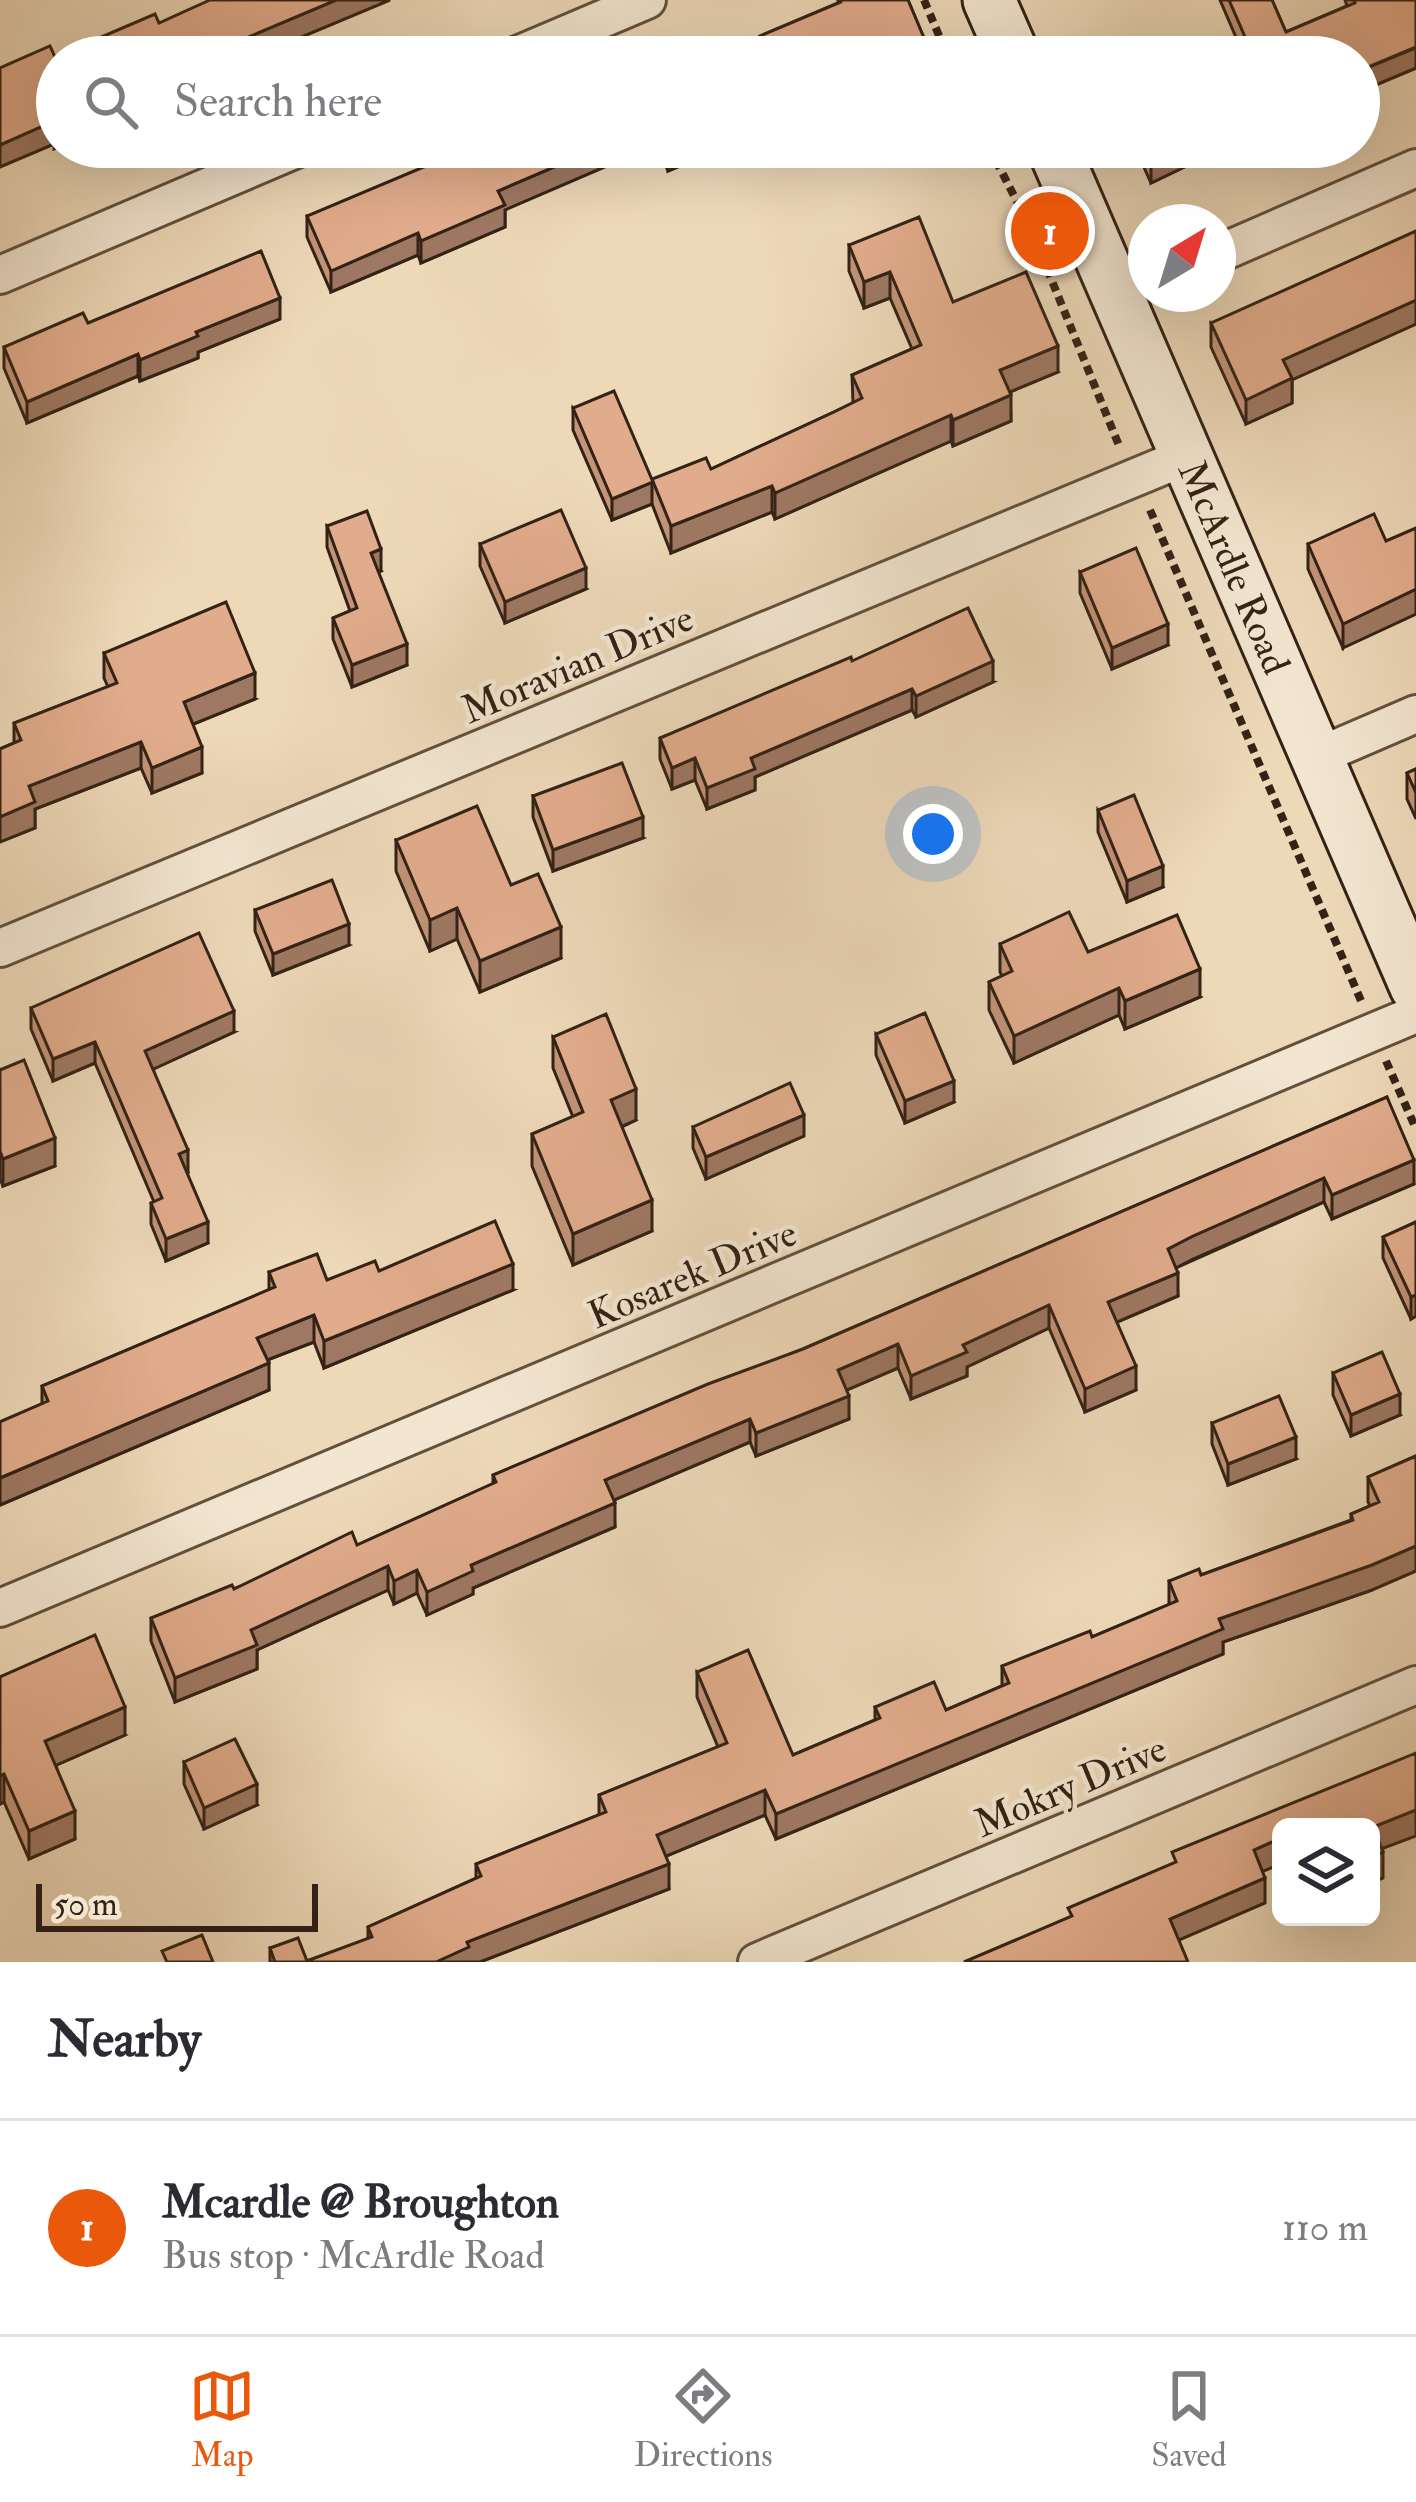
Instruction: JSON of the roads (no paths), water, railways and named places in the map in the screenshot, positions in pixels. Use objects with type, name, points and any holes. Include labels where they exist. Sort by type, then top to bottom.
[{"type":"main road","points":[[989,0],[1005,36]]},
{"type":"main road","name":"McArdle Road","points":[[1064,168],[1128,285]]},
{"type":"main road","name":"McArdle Road","points":[[1139,312],[1187,456],[1416,987]]},
{"type":"street","points":[[562,36],[647,0]]},
{"type":"street","points":[[0,274],[251,168]]},
{"type":"street","points":[[1236,246],[1416,168]]},
{"type":"street","name":"Moravian Drive","points":[[0,948],[1187,456]]},
{"type":"street","points":[[1316,757],[1416,714]]},
{"type":"street","name":"Kosarek Drive","points":[[0,1608],[1416,1015]]},
{"type":"street","name":"Mokry Drive","points":[[757,1962],[1416,1685]]},
{"type":"place","name":"Mcardle @ Broughton","points":[[1050,231]]}]
